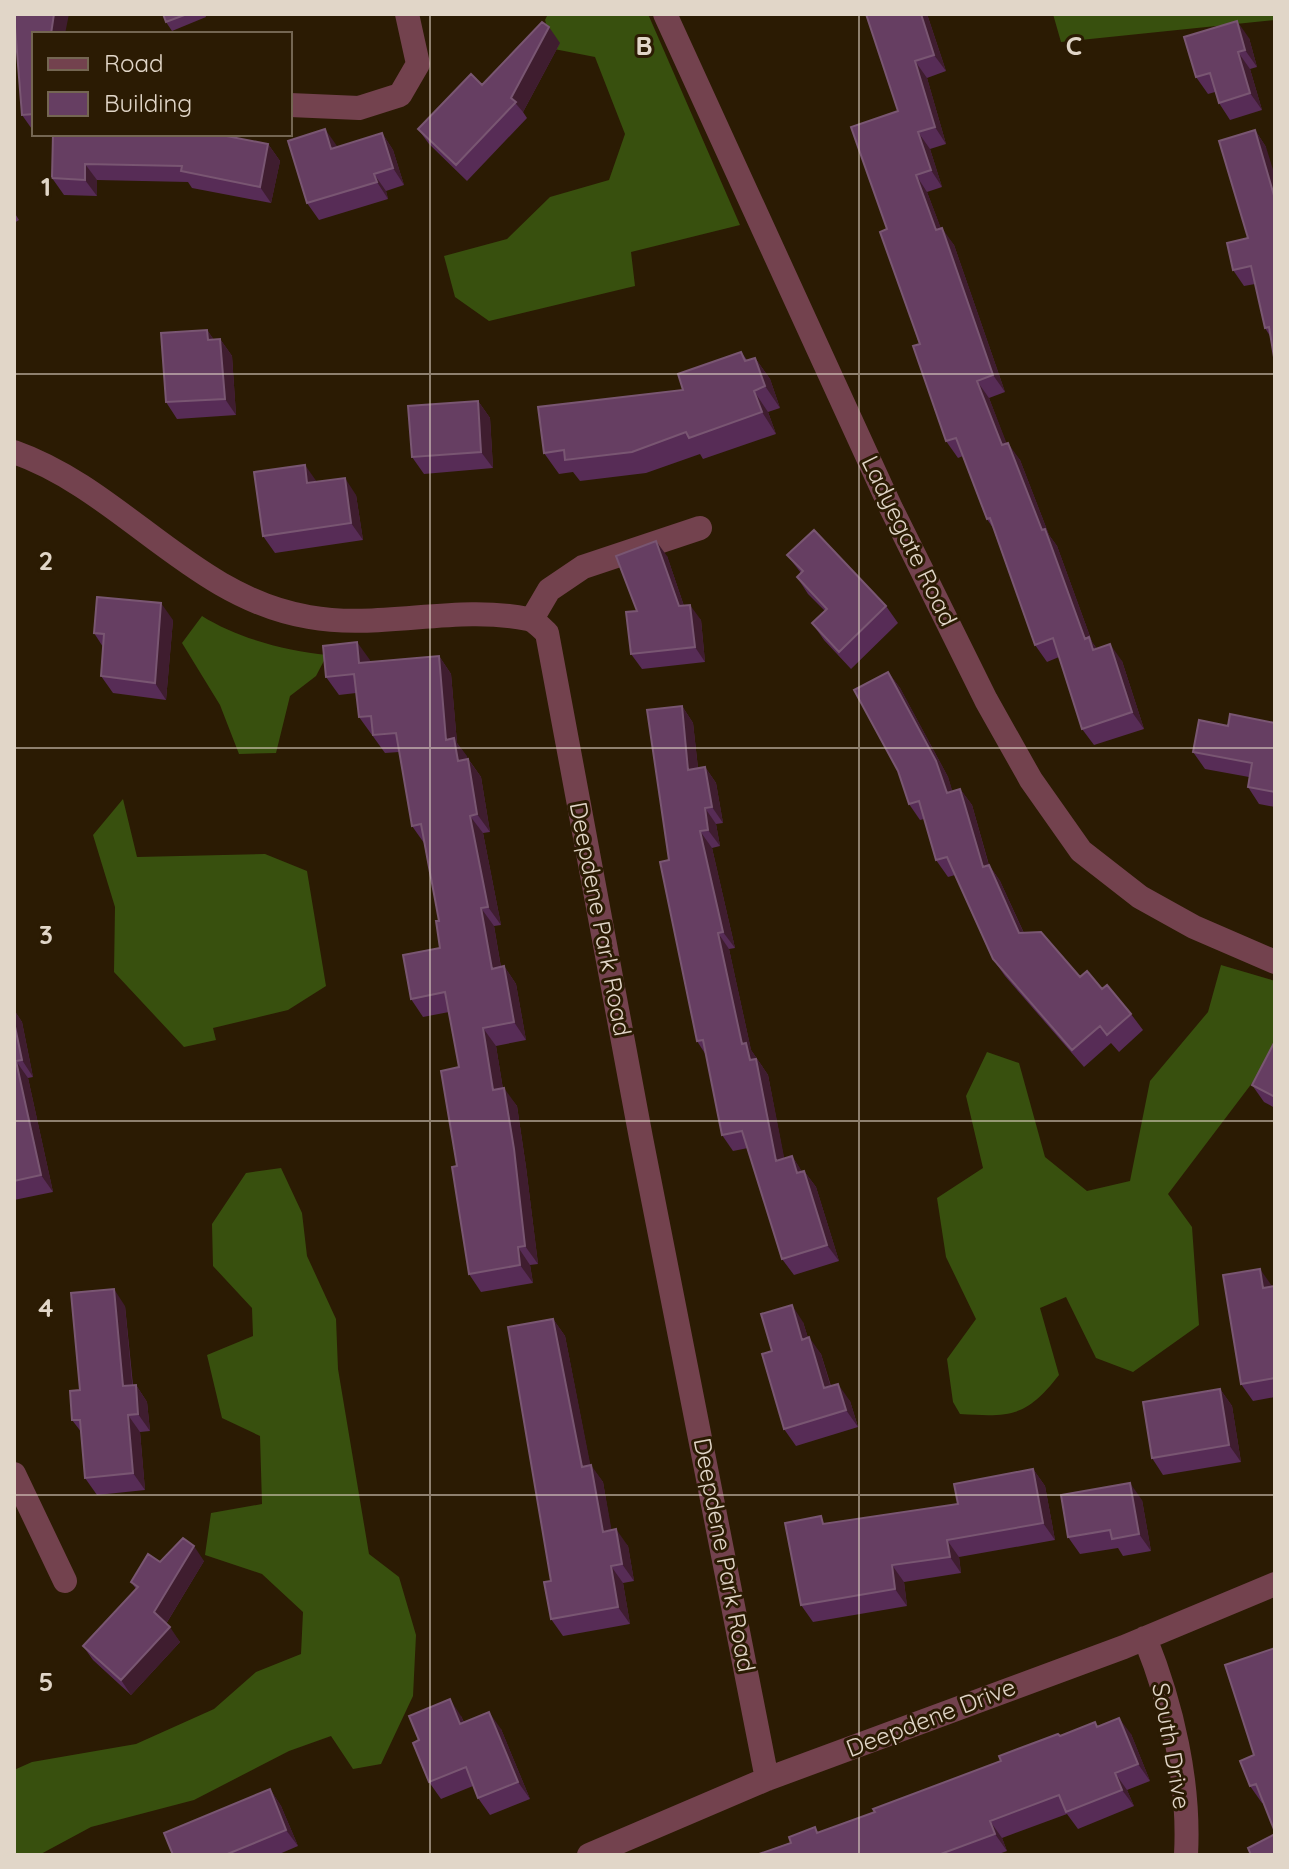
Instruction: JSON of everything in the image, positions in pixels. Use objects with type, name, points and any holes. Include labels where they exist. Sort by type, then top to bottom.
[{"type":"street","points":[[292,105],[359,108],[400,95],[418,64],[407,14]]},
{"type":"street","name":"Ladyegate Road","points":[[665,14],[890,506],[986,700],[1031,780],[1081,851],[1140,897],[1194,927],[1275,962]]},
{"type":"street","points":[[14,452],[45,463],[90,489],[205,574],[252,602],[309,617],[372,622],[476,615],[532,619],[549,590],[583,567],[700,528]]},
{"type":"street","name":"Deepdene Park Road","points":[[532,619],[547,633],[552,657],[641,1138],[767,1779]]},
{"type":"street","points":[[14,1474],[65,1581]]},
{"type":"street","name":"Deepdene Drive","points":[[589,1855],[767,1779],[1145,1638],[1275,1584]]},
{"type":"street","name":"South Drive","points":[[1145,1638],[1166,1692],[1182,1797],[1186,1855]]},
{"type":"green space","points":[[548,14],[648,14],[740,225],[631,252],[635,286],[489,321],[455,297],[444,256],[507,239],[550,197],[609,180],[625,134],[595,57],[554,49],[545,20]]},
{"type":"green space","points":[[1053,14],[1275,14],[1275,20],[1061,42]]},
{"type":"green space","points":[[202,616],[262,642],[327,655],[316,676],[290,696],[276,753],[239,754],[220,705],[182,643]]},
{"type":"green space","points":[[123,799],[137,857],[265,854],[307,871],[326,986],[288,1010],[213,1028],[216,1040],[184,1047],[114,972],[115,907],[93,835]]},
{"type":"green space","points":[[1221,965],[1275,981],[1275,1048],[1271,1058],[1168,1194],[1192,1227],[1199,1325],[1133,1372],[1096,1358],[1066,1297],[1040,1308],[1059,1375],[1047,1389],[1027,1407],[1017,1411],[993,1415],[960,1414],[953,1402],[947,1359],[976,1319],[946,1257],[937,1198],[983,1168],[966,1096],[987,1052],[1019,1063],[1045,1157],[1087,1191],[1130,1181],[1150,1081],[1208,1012]]},
{"type":"green space","points":[[281,1168],[302,1213],[307,1256],[336,1319],[338,1369],[369,1554],[399,1577],[416,1635],[413,1696],[381,1764],[353,1769],[331,1736],[289,1751],[194,1800],[91,1827],[39,1855],[14,1855],[14,1770],[32,1762],[136,1744],[214,1709],[256,1672],[301,1654],[303,1612],[262,1574],[205,1555],[211,1513],[262,1504],[260,1436],[222,1418],[207,1355],[253,1336],[252,1308],[213,1266],[212,1224],[246,1173]]},
{"type":"building","points":[[14,14],[54,14],[51,32],[32,32],[32,114],[22,115]]},
{"type":"building","points":[[163,14],[187,14],[166,22]]},
{"type":"building","points":[[866,14],[921,14],[934,55],[915,61],[935,127],[918,132],[931,170],[916,175],[936,230],[942,228],[993,375],[977,381],[1002,445],[1008,443],[1042,530],[1045,529],[1085,639],[1089,637],[1093,650],[1110,644],[1132,712],[1082,729],[1053,638],[1035,645],[990,518],[987,519],[956,438],[946,441],[913,346],[920,344],[880,232],[887,229],[851,127],[898,111]]},
{"type":"building","points":[[1237,21],[1245,50],[1238,52],[1250,93],[1219,103],[1210,73],[1196,77],[1184,37]]},
{"type":"building","points":[[542,22],[549,27],[511,98],[516,102],[456,165],[418,129],[471,74],[482,85]]},
{"type":"building","points":[[325,129],[331,149],[382,133],[393,168],[374,174],[377,182],[307,203],[288,141]]},
{"type":"building","points":[[1255,130],[1275,199],[1275,363],[1269,327],[1265,328],[1251,266],[1233,270],[1227,243],[1248,238],[1219,141]]},
{"type":"building","points":[[53,136],[226,136],[268,144],[260,187],[181,171],[182,166],[85,164],[85,180],[52,178]]},
{"type":"building","points":[[207,330],[208,340],[220,339],[225,399],[166,402],[161,333]]},
{"type":"building","points":[[741,352],[745,361],[755,358],[765,386],[754,391],[762,412],[689,438],[686,432],[632,452],[565,460],[564,450],[544,453],[538,407],[683,390],[678,374]]},
{"type":"building","points":[[478,401],[481,452],[412,457],[408,406]]},
{"type":"building","points":[[305,465],[307,483],[345,478],[351,523],[263,536],[254,472]]},
{"type":"building","points":[[814,530],[886,606],[839,652],[812,623],[827,609],[797,577],[803,571],[787,555]]},
{"type":"building","points":[[656,541],[679,606],[690,605],[695,647],[631,654],[626,612],[637,611],[616,556]]},
{"type":"building","points":[[97,597],[161,603],[155,683],[101,676],[104,634],[94,633]]},
{"type":"building","points":[[357,642],[359,663],[439,656],[446,740],[454,738],[458,761],[468,759],[477,814],[470,816],[488,907],[481,908],[492,969],[504,966],[514,1022],[483,1028],[493,1090],[504,1088],[514,1149],[525,1246],[518,1247],[520,1265],[469,1274],[452,1167],[457,1166],[441,1071],[459,1067],[445,992],[411,999],[403,955],[440,948],[436,921],[439,921],[421,824],[412,826],[396,733],[373,735],[371,716],[359,717],[354,674],[326,677],[323,646]]},
{"type":"building","points":[[888,672],[936,761],[947,793],[960,789],[983,867],[989,865],[1019,933],[1041,932],[1080,977],[1087,971],[1102,989],[1107,985],[1131,1014],[1107,1035],[1100,1026],[1072,1050],[993,959],[947,857],[936,860],[919,801],[909,804],[898,771],[854,690]]},
{"type":"building","points":[[682,706],[688,770],[705,767],[712,807],[705,808],[708,830],[700,831],[723,932],[718,933],[742,1044],[746,1043],[750,1060],[756,1059],[776,1161],[792,1156],[797,1173],[804,1171],[827,1245],[782,1259],[742,1131],[722,1135],[703,1040],[697,1041],[660,862],[669,860],[647,710]]},
{"type":"building","points":[[1230,714],[1275,723],[1275,792],[1248,787],[1252,763],[1193,752],[1199,720],[1228,726]]},
{"type":"building","points":[[14,1022],[22,1060],[16,1061],[41,1175],[14,1181]]},
{"type":"building","points":[[1275,1041],[1275,1097],[1252,1085]]},
{"type":"building","points":[[1260,1269],[1263,1288],[1275,1286],[1275,1378],[1241,1384],[1223,1275]]},
{"type":"building","points":[[114,1289],[123,1386],[136,1385],[138,1414],[128,1415],[133,1473],[85,1478],[80,1420],[72,1420],[70,1391],[80,1390],[71,1293]]},
{"type":"building","points":[[792,1305],[802,1340],[809,1337],[824,1388],[838,1384],[846,1410],[784,1429],[762,1354],[772,1351],[761,1314]]},
{"type":"building","points":[[553,1319],[582,1467],[591,1465],[603,1532],[616,1529],[622,1564],[611,1566],[618,1607],[551,1619],[544,1582],[551,1581],[508,1327]]},
{"type":"building","points":[[1220,1389],[1229,1445],[1152,1458],[1143,1402]]},
{"type":"building","points":[[1033,1469],[1043,1523],[947,1540],[950,1557],[892,1565],[895,1589],[801,1605],[785,1523],[821,1516],[823,1524],[958,1504],[954,1484]]},
{"type":"building","points":[[1130,1483],[1139,1534],[1112,1539],[1110,1530],[1068,1537],[1061,1495]]},
{"type":"building","points":[[183,1538],[194,1546],[154,1612],[170,1627],[121,1680],[83,1646],[138,1587],[131,1582],[148,1554],[160,1562]]},
{"type":"building","points":[[1275,1648],[1275,1832],[1256,1784],[1250,1786],[1240,1761],[1254,1755],[1225,1665]]},
{"type":"building","points":[[450,1699],[460,1724],[489,1712],[518,1782],[478,1798],[466,1767],[429,1782],[413,1743],[419,1740],[409,1716]]},
{"type":"building","points":[[1119,1718],[1138,1764],[1115,1773],[1122,1790],[1066,1812],[1059,1795],[990,1821],[995,1834],[938,1855],[756,1855],[791,1843],[789,1837],[815,1827],[817,1833],[1001,1761],[999,1756],[1095,1722],[1097,1727]]},
{"type":"building","points":[[270,1789],[286,1830],[225,1855],[173,1855],[164,1833]]},
{"type":"building","points":[[1275,1834],[1275,1855],[1251,1855],[1248,1848]]}]
